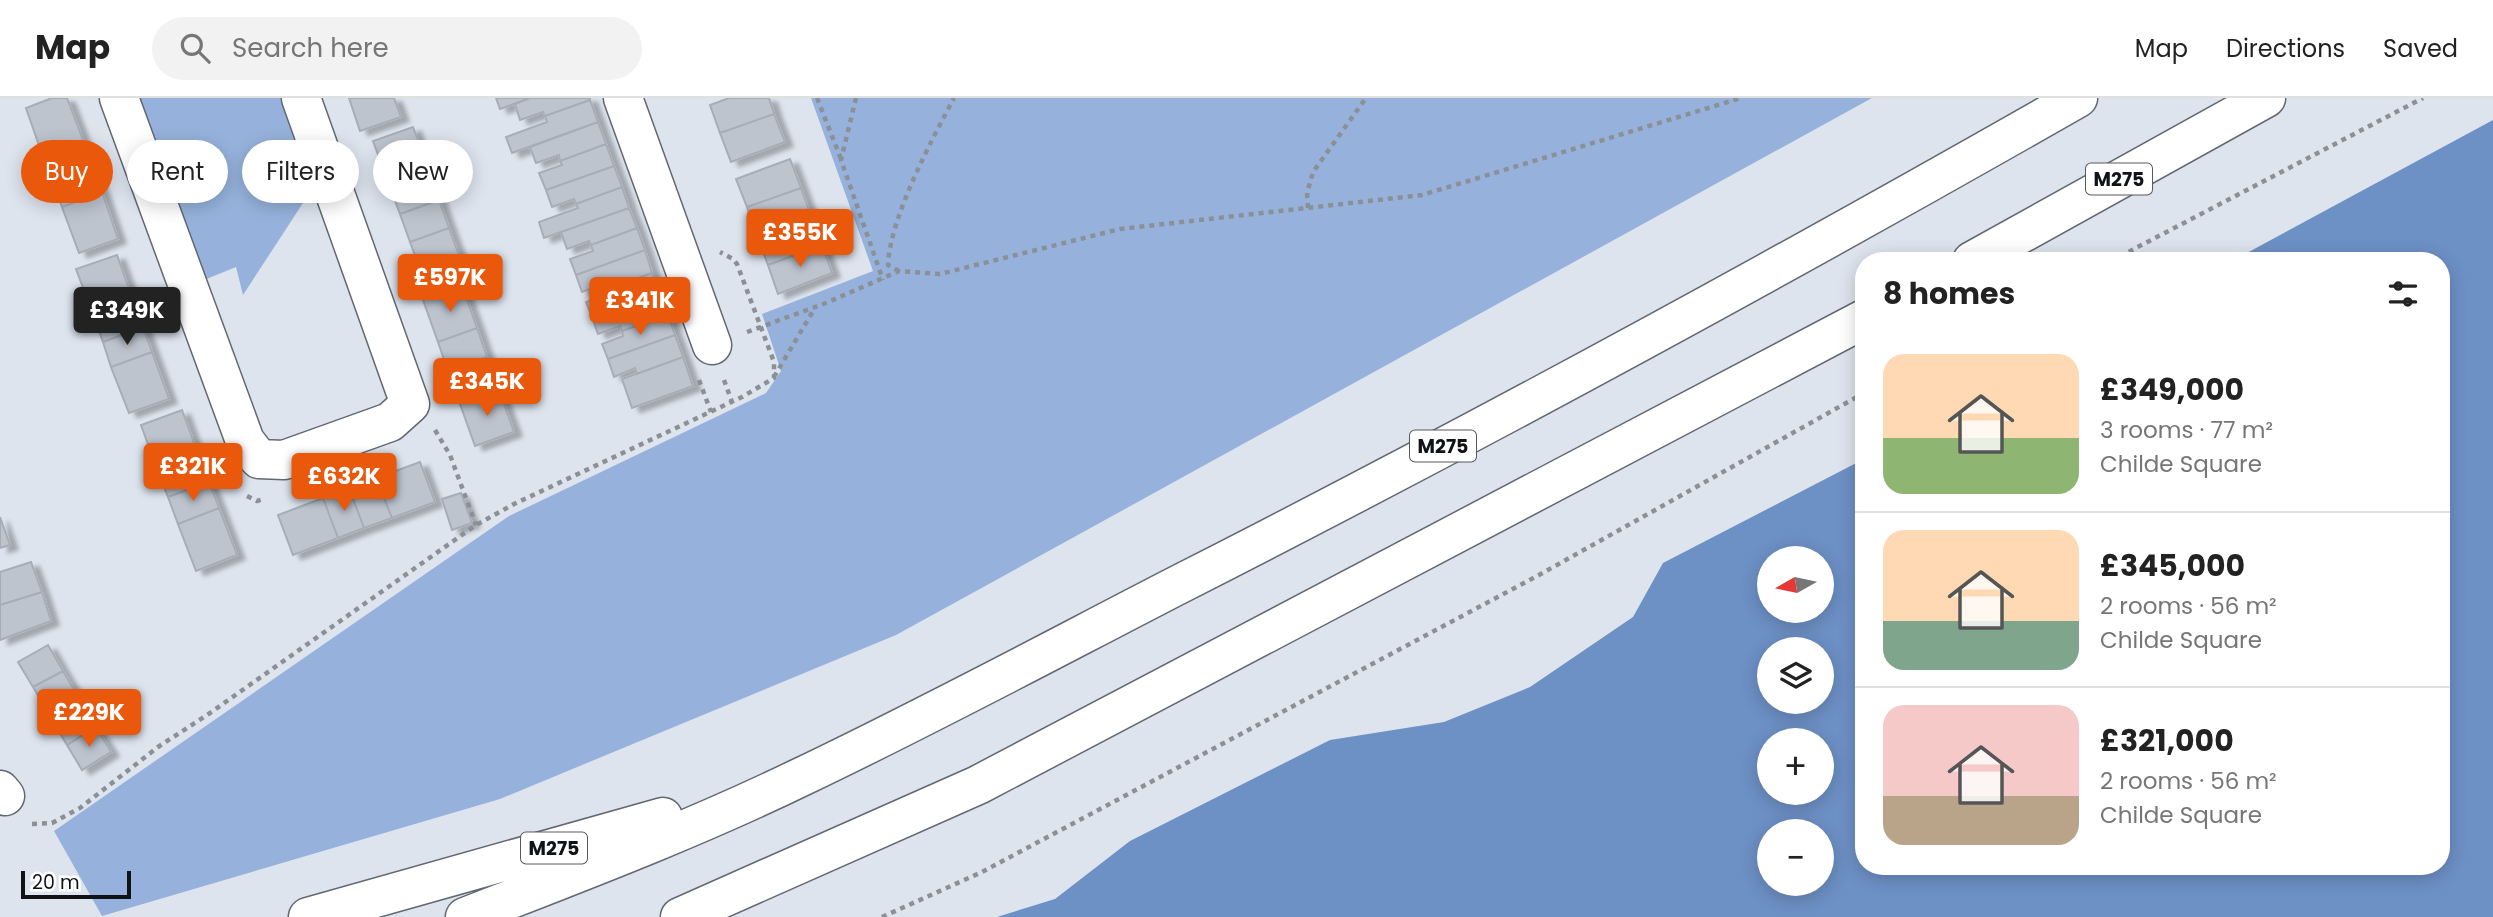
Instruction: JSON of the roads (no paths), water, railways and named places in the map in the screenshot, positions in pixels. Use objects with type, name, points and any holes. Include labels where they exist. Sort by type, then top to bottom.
[{"type":"main road","points":[[119,98],[245,441],[259,459],[284,460],[390,422],[410,404],[301,98]]},
{"type":"main road","points":[[623,98],[712,345]]},
{"type":"main road","name":"M275","points":[[466,917],[616,859],[799,778],[1325,510],[1898,201],[2078,98]]},
{"type":"main road","name":"M275","points":[[1988,252],[2266,98]]},
{"type":"main road","points":[[680,917],[978,785],[1855,324]]},
{"type":"main road","name":"M275","points":[[308,917],[799,778]]}]
